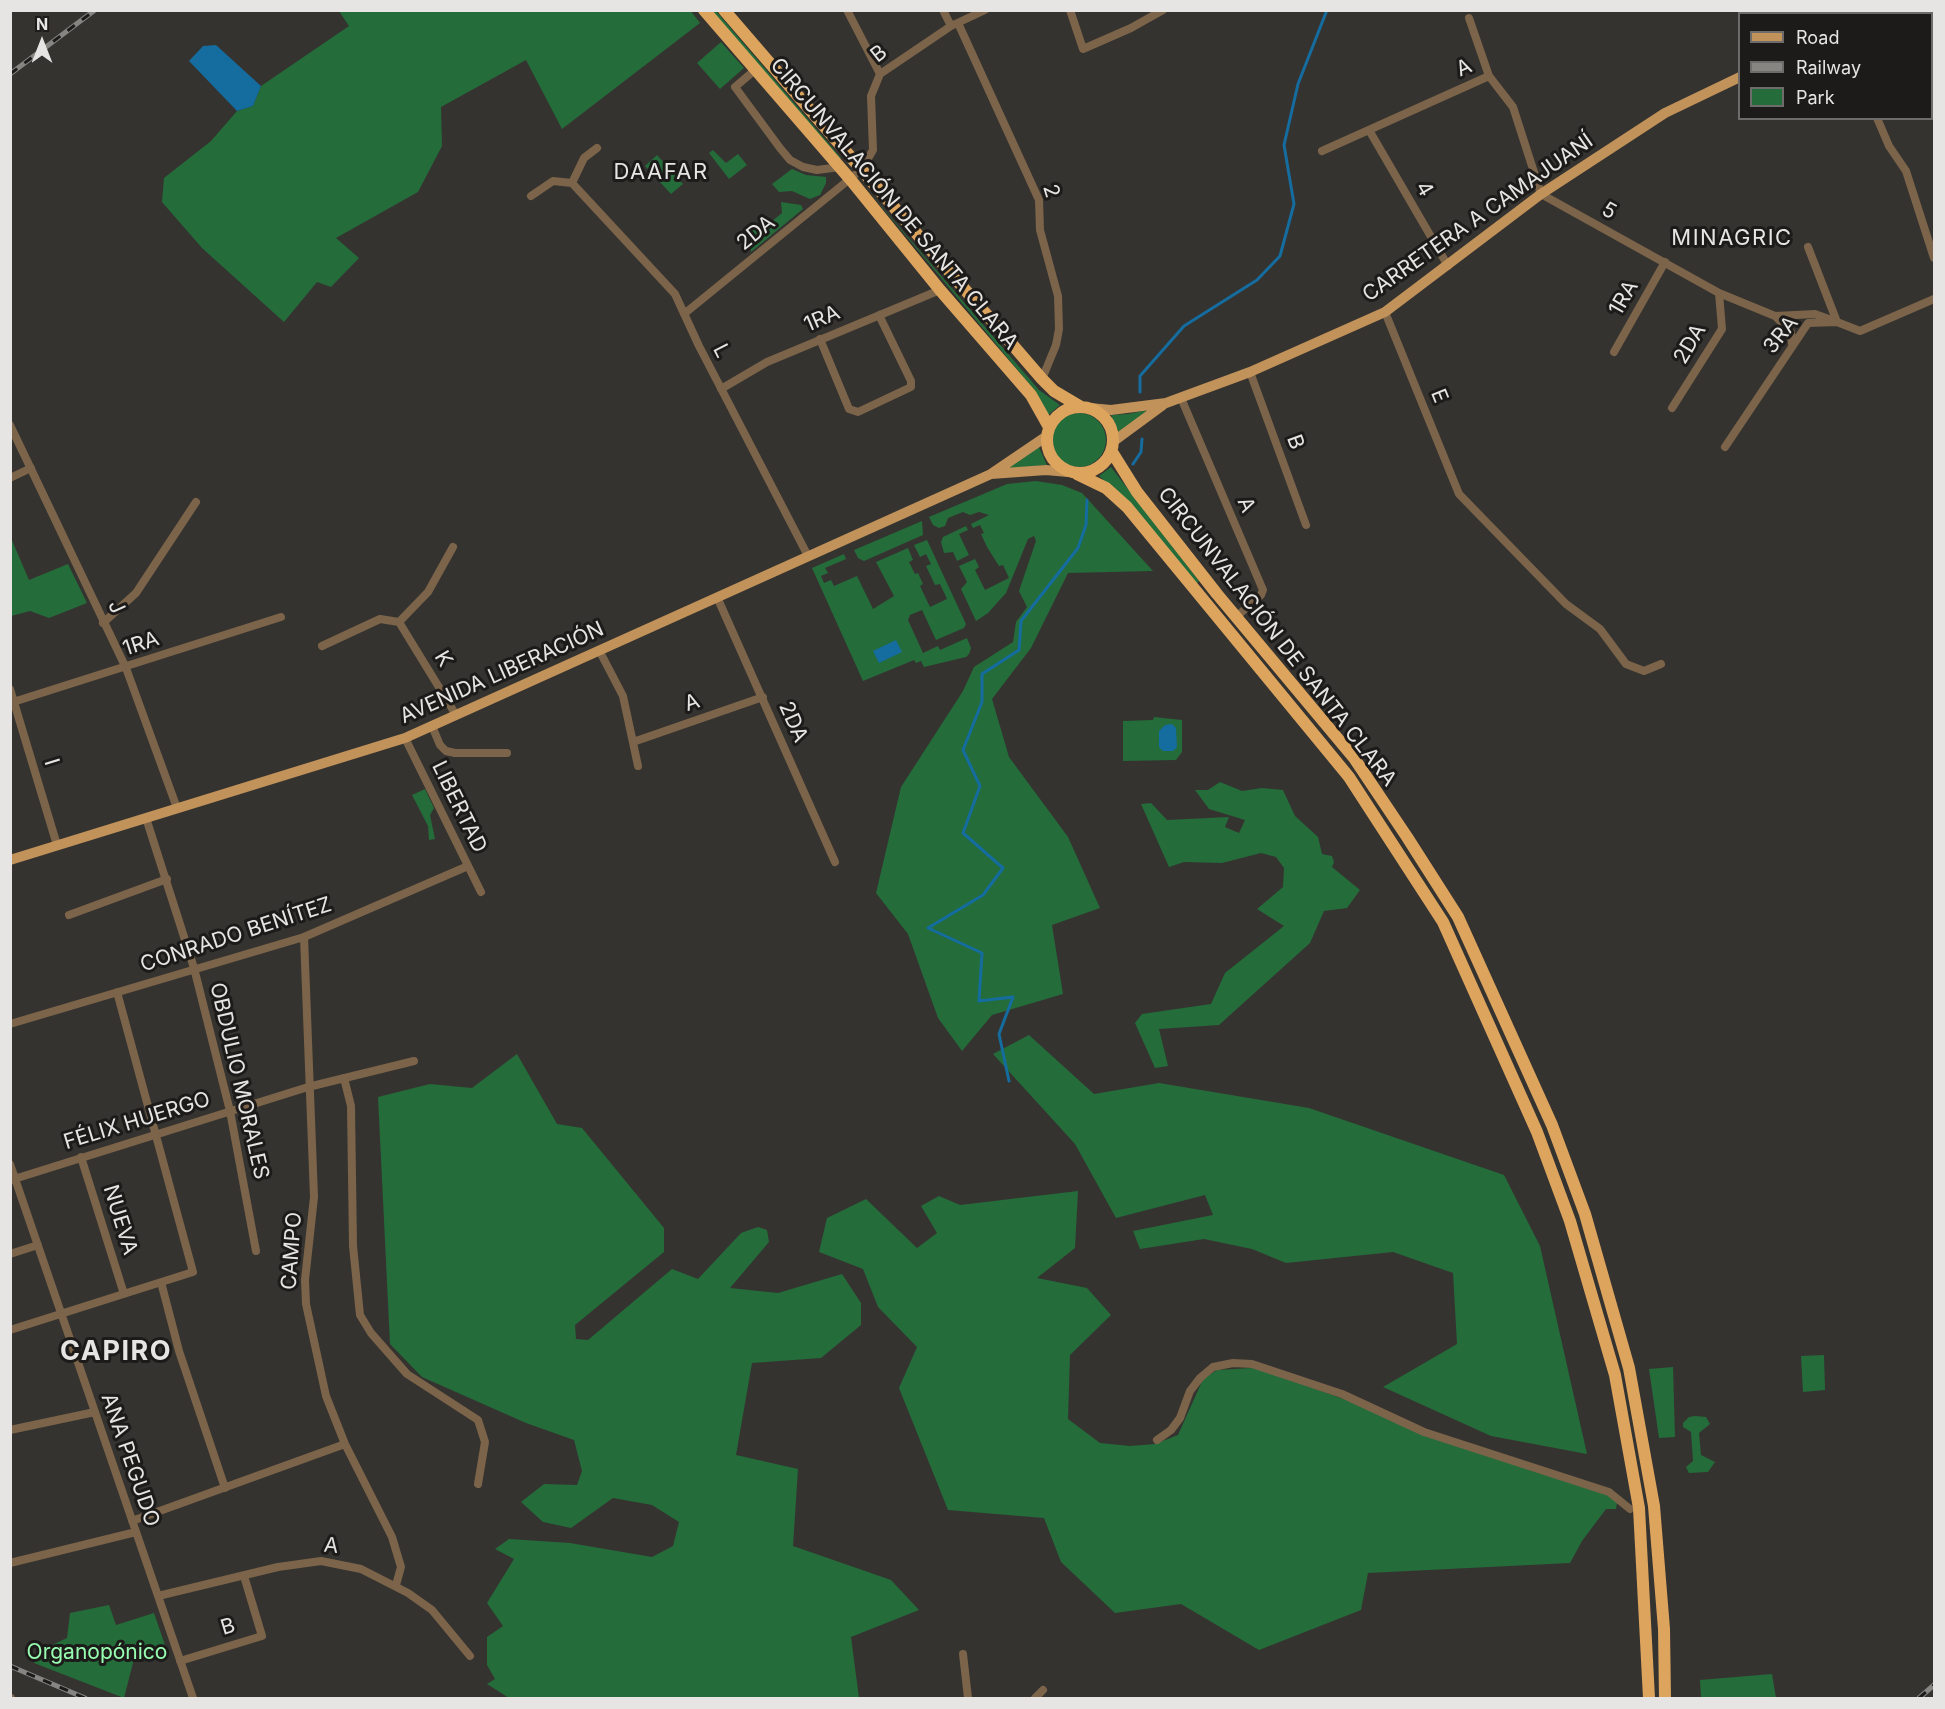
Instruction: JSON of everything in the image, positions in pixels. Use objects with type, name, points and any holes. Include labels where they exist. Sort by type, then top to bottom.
[{"type":"highway","name":"CIRCUNVALACIÓN DE SANTA CLARA","points":[[704,10],[840,167],[940,290],[1031,395],[1048,431]]},
{"type":"highway","name":"CIRCUNVALACIÓN DE SANTA CLARA","points":[[724,10],[1042,379],[1054,391],[1085,408]]},
{"type":"highway","points":[[1085,408],[1107,421],[1113,446],[1098,469],[1073,473],[1051,458],[1048,431],[1062,412],[1085,408]]},
{"type":"highway","name":"CIRCUNVALACIÓN DE SANTA CLARA","points":[[1113,446],[1137,492],[1236,617],[1354,758],[1458,916],[1552,1125],[1585,1214],[1629,1368],[1654,1506],[1664,1629],[1665,1698]]},
{"type":"highway","name":"CIRCUNVALACIÓN DE SANTA CLARA","points":[[1073,473],[1101,485],[1127,507],[1349,777],[1443,922],[1537,1132],[1570,1221],[1615,1375],[1634,1509],[1649,1698]]},
{"type":"highway","points":[[1634,1509],[1654,1506]]},
{"type":"main road","name":"CARRETERA A CAMAJUANÍ","points":[[1085,408],[1111,410],[1166,403],[1250,372],[1385,312],[1541,194],[1665,113],[1738,78]]},
{"type":"main road","name":"CARRETERA A CAMAJUANÍ","points":[[1113,446],[1166,403]]},
{"type":"main road","name":"AVENIDA LIBERACIÓN","points":[[10,860],[405,738],[991,474],[1048,431]]},
{"type":"main road","name":"AVENIDA LIBERACIÓN","points":[[991,474],[1046,470],[1073,473]]},
{"type":"street","points":[[847,10],[880,74]]},
{"type":"street","name":"2","points":[[944,10],[954,24],[1039,200],[1040,230],[1058,296],[1059,329],[1056,345],[1042,379]]},
{"type":"street","name":"B","points":[[862,169],[873,150],[871,96],[880,74],[954,24],[985,10]]},
{"type":"street","points":[[1070,10],[1083,49],[1131,28],[1163,10]]},
{"type":"street","points":[[1469,18],[1490,76],[1513,107],[1541,194]]},
{"type":"street","points":[[755,70],[735,87],[790,160],[803,167],[817,170],[840,167]]},
{"type":"street","name":"A","points":[[1322,151],[1490,76]]},
{"type":"street","points":[[1878,120],[1889,146],[1906,171],[1935,258]]},
{"type":"street","name":"4","points":[[1370,130],[1448,266]]},
{"type":"street","points":[[531,196],[553,181],[572,183],[584,158],[597,148]]},
{"type":"street","name":"2DA","points":[[684,314],[862,169]]},
{"type":"street","name":"L","points":[[572,183],[675,294],[721,389],[808,556]]},
{"type":"street","name":"5","points":[[1541,194],[1719,293],[1775,316],[1815,314],[1837,322]]},
{"type":"street","points":[[1808,247],[1837,322]]},
{"type":"street","name":"1RA","points":[[1614,352],[1665,262]]},
{"type":"street","name":"1RA","points":[[721,389],[767,362],[940,290]]},
{"type":"street","name":"2DA","points":[[1672,408],[1722,329],[1719,293]]},
{"type":"street","name":"3RA","points":[[1725,447],[1808,323],[1837,322],[1860,331],[1935,299]]},
{"type":"street","name":"E","points":[[1385,312],[1459,494],[1566,604],[1600,629],[1626,664],[1644,671],[1661,664]]},
{"type":"street","points":[[820,339],[849,409],[858,412],[911,387],[911,381],[879,315]]},
{"type":"street","points":[[1775,316],[1791,332],[1792,344]]},
{"type":"street","name":"B","points":[[1250,372],[1306,525]]},
{"type":"street","name":"A","points":[[1181,398],[1262,587],[1261,596],[1236,617]]},
{"type":"street","name":"J","points":[[10,425],[126,668],[177,808]]},
{"type":"street","points":[[10,478],[31,468]]},
{"type":"street","points":[[103,623],[136,593],[196,502]]},
{"type":"street","points":[[322,646],[380,619],[399,622],[428,592],[453,547]]},
{"type":"street","name":"2DA","points":[[717,597],[834,862]]},
{"type":"street","name":"1RA","points":[[13,703],[281,617]]},
{"type":"street","name":"K","points":[[399,622],[456,715]]},
{"type":"street","points":[[599,650],[623,696],[638,766]]},
{"type":"street","name":"I","points":[[10,689],[57,845]]},
{"type":"street","name":"A","points":[[633,742],[763,697]]},
{"type":"street","points":[[432,726],[440,745],[446,751],[507,753]]},
{"type":"street","name":"LIBERTAD","points":[[405,738],[481,892]]},
{"type":"street","name":"OBDULIO MORALES","points":[[146,818],[194,968],[230,1112],[256,1251]]},
{"type":"street","name":"CONRADO BENÍTEZ","points":[[10,1024],[304,937],[468,866]]},
{"type":"street","points":[[69,915],[167,879]]},
{"type":"street","name":"CAMPO","points":[[304,937],[314,1197],[305,1280],[306,1304],[318,1369],[345,1444],[392,1537],[401,1567],[396,1585]]},
{"type":"street","points":[[10,1330],[193,1272],[117,992]]},
{"type":"street","name":"FÉLIX HUERGO","points":[[13,1179],[308,1087],[414,1061]]},
{"type":"street","points":[[344,1078],[351,1107],[353,1246],[360,1315],[371,1333],[407,1374],[478,1420],[485,1442],[478,1484]]},
{"type":"street","name":"NUEVA","points":[[81,1158],[124,1294]]},
{"type":"street","name":"ANA PEGUDO","points":[[10,1164],[13,1179],[62,1314],[193,1698]]},
{"type":"street","points":[[10,1254],[38,1245]]},
{"type":"street","points":[[161,1282],[179,1351],[225,1488]]},
{"type":"street","points":[[1157,1440],[1180,1418],[1190,1391],[1213,1367],[1233,1363],[1252,1364],[1342,1394],[1424,1431],[1609,1492],[1634,1509]]},
{"type":"street","points":[[10,1430],[95,1412]]},
{"type":"street","points":[[132,1521],[345,1444]]},
{"type":"street","points":[[10,1563],[136,1532]]},
{"type":"street","name":"A","points":[[158,1596],[321,1561],[361,1569],[396,1585],[432,1610],[470,1656]]},
{"type":"street","name":"B","points":[[180,1661],[262,1636],[244,1576]]},
{"type":"street","points":[[963,1654],[968,1698]]},
{"type":"street","points":[[1035,1698],[1043,1690]]},
{"type":"green space","points":[[690,10],[700,23],[562,129],[526,60],[441,107],[442,146],[418,192],[336,238],[359,258],[331,287],[317,282],[284,322],[202,248],[162,202],[164,178],[211,141],[237,111],[253,106],[261,86],[349,26],[339,11]]},
{"type":"green space","points":[[711,11],[716,11],[840,159]]},
{"type":"green space","points":[[721,42],[744,68],[720,89],[697,63]]},
{"type":"green space","points":[[713,150],[726,163],[738,154],[747,165],[729,179],[709,153]]},
{"type":"green space","points":[[657,155],[683,184],[671,194],[645,166]]},
{"type":"green space","points":[[792,169],[806,175],[826,177],[826,183],[820,195],[810,199],[792,191],[779,192],[772,184]]},
{"type":"green space","points":[[866,188],[1039,390],[1060,405],[1047,416],[1036,392]]},
{"type":"green space","points":[[781,202],[801,205],[803,209],[751,252],[749,228],[761,230],[782,213]]},
{"type":"green space","points":[[1148,410],[1119,433],[1111,415],[1128,414]]},
{"type":"green space","points":[[1074,413],[1084,413],[1094,417],[1102,425],[1106,440],[1102,455],[1094,463],[1084,467],[1074,467],[1064,463],[1056,455],[1052,445],[1052,435],[1056,425],[1064,417]]},
{"type":"green space","points":[[1038,445],[1047,465],[1005,469]]},
{"type":"green space","points":[[1111,467],[1199,581],[1196,584],[1131,504],[1099,476]]},
{"type":"green space","points":[[1036,481],[1062,485],[1082,493],[1153,571],[1068,573],[1031,648],[992,699],[1009,757],[1068,837],[1100,908],[1052,925],[1063,994],[992,1015],[962,1051],[938,1018],[908,934],[876,893],[901,787],[963,691],[974,667],[1013,642],[1016,622],[1027,607],[1019,591],[1036,541],[1034,536],[1028,539],[1006,593],[988,613],[976,621],[961,589],[967,582],[959,566],[975,559],[979,567],[975,570],[985,590],[1009,578],[1003,565],[999,566],[987,547],[980,525],[973,528],[971,524],[989,515],[979,512],[970,515],[963,512],[948,518],[945,526],[939,528],[933,525],[929,517],[1007,484]]},
{"type":"green space","points":[[922,521],[923,535],[864,561],[858,558],[854,550]]},
{"type":"green space","points":[[966,526],[968,530],[959,534],[969,555],[957,561],[953,552],[944,553],[941,542],[943,537]]},
{"type":"green space","points":[[11,538],[29,580],[68,564],[87,603],[49,618],[30,611],[11,616]]},
{"type":"green space","points":[[927,540],[966,624],[964,628],[936,640],[922,610],[910,615],[908,620],[923,653],[938,646],[940,650],[967,638],[971,648],[969,654],[966,657],[924,667],[921,661],[916,663],[914,660],[863,681],[812,568],[844,554],[846,559],[825,568],[828,573],[821,576],[824,583],[831,580],[834,586],[857,576],[873,609],[894,596],[876,562],[908,548],[913,560],[909,562],[915,574],[918,573],[923,584],[920,586],[930,607],[947,599],[940,584],[935,585],[926,566],[931,564],[926,554],[920,557],[914,545]]},
{"type":"green space","points":[[1154,717],[1182,720],[1182,752],[1176,760],[1123,761],[1123,721],[1153,720]]},
{"type":"green space","points":[[1220,782],[1242,791],[1262,788],[1283,790],[1295,816],[1318,837],[1322,854],[1332,856],[1334,862],[1332,867],[1360,890],[1347,908],[1324,911],[1310,943],[1219,1025],[1159,1029],[1168,1066],[1155,1068],[1135,1023],[1142,1014],[1211,1004],[1225,973],[1284,926],[1257,909],[1283,887],[1284,868],[1276,857],[1261,853],[1222,863],[1184,862],[1169,867],[1141,804],[1151,803],[1167,820],[1229,817],[1225,827],[1239,833],[1245,820],[1209,809],[1195,790],[1208,790]]},
{"type":"green space","points":[[425,789],[434,808],[430,815],[435,839],[429,840],[428,826],[412,795]]},
{"type":"green space","points":[[1029,1035],[1094,1094],[1159,1083],[1309,1108],[1504,1175],[1540,1246],[1587,1454],[1491,1436],[1383,1387],[1457,1344],[1453,1273],[1393,1252],[1286,1263],[1252,1249],[1204,1239],[1140,1249],[1133,1231],[1213,1215],[1205,1195],[1116,1218],[1075,1144],[993,1054]]},
{"type":"green space","points":[[517,1054],[557,1124],[582,1128],[664,1228],[664,1252],[575,1325],[576,1339],[588,1340],[672,1269],[698,1279],[741,1233],[758,1227],[767,1230],[769,1242],[730,1288],[778,1293],[842,1274],[861,1303],[861,1325],[821,1358],[752,1363],[736,1455],[798,1469],[793,1546],[891,1580],[919,1610],[851,1637],[859,1698],[509,1698],[487,1684],[495,1679],[487,1665],[487,1637],[503,1626],[487,1603],[514,1559],[495,1549],[509,1539],[570,1543],[652,1557],[673,1546],[679,1522],[652,1505],[613,1498],[571,1528],[543,1522],[521,1502],[544,1484],[577,1485],[582,1471],[574,1440],[526,1423],[422,1377],[390,1344],[378,1097],[430,1084],[472,1088]]},
{"type":"green space","points":[[1078,1191],[1075,1248],[1037,1278],[1087,1288],[1111,1315],[1070,1355],[1068,1419],[1100,1443],[1130,1446],[1155,1444],[1178,1435],[1203,1379],[1217,1370],[1252,1368],[1269,1372],[1610,1496],[1617,1503],[1616,1509],[1606,1509],[1582,1541],[1570,1563],[1368,1573],[1361,1610],[1259,1650],[1181,1604],[1115,1613],[1061,1562],[1044,1518],[948,1510],[899,1388],[917,1347],[878,1307],[863,1269],[819,1252],[827,1218],[866,1199],[917,1248],[937,1233],[921,1206],[939,1196],[960,1205]]},
{"type":"green space","points":[[1824,1355],[1825,1390],[1803,1392],[1801,1356]]},
{"type":"green space","points":[[1673,1367],[1675,1437],[1659,1438],[1649,1369]]},
{"type":"green space","points":[[1689,1417],[1706,1417],[1710,1424],[1699,1433],[1701,1455],[1715,1462],[1708,1472],[1689,1473],[1686,1467],[1693,1461],[1691,1432],[1683,1427],[1683,1423]]},
{"type":"green space","name":"Organopónico","points":[[109,1605],[116,1625],[154,1613],[167,1651],[134,1659],[124,1698],[34,1663],[39,1651],[67,1638],[70,1613]]},
{"type":"green space","points":[[1772,1674],[1776,1698],[1701,1698],[1700,1680]]},
{"type":"water","points":[[216,45],[261,86],[253,106],[237,111],[189,61],[203,46]]},
{"type":"water","points":[[896,640],[902,652],[879,663],[873,651]]},
{"type":"water","points":[[1172,724],[1176,728],[1177,747],[1173,751],[1163,751],[1159,747],[1159,731],[1165,725]]},
{"type":"waterway","points":[[1140,392],[1140,376],[1184,326],[1257,280],[1280,256],[1294,204],[1284,145],[1298,84],[1327,10]]},
{"type":"waterway","points":[[1133,464],[1141,452],[1142,439]]},
{"type":"waterway","points":[[1009,1081],[999,1034],[1013,997],[979,1001],[982,953],[928,928],[983,895],[1003,868],[963,833],[980,786],[963,750],[982,702],[982,674],[1019,650],[1021,621],[1078,548],[1086,525],[1087,500]]},
{"type":"railway","points":[[10,74],[95,10]]},
{"type":"railway","points":[[10,1666],[85,1698]]},
{"type":"railway","points":[[1919,1698],[1934,1685]]},
{"type":"district","name":"DAAFAR","points":[[661,172]]},
{"type":"district","name":"MINAGRIC","points":[[1732,238]]},
{"type":"district","name":"CAPIRO","points":[[116,1352]]}]
